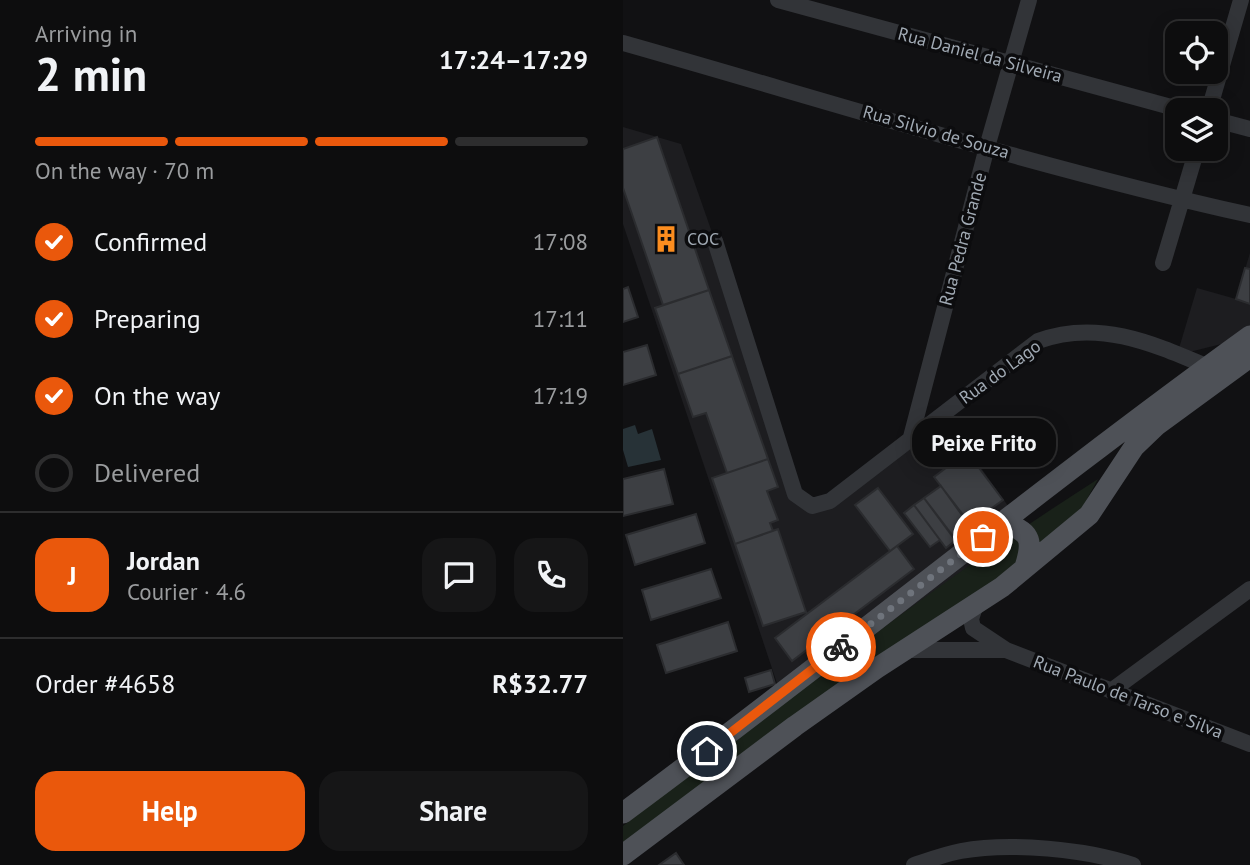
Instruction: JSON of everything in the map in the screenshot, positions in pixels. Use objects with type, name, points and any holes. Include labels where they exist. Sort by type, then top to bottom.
[{"type":"main road","points":[[623,813],[755,716],[1206,366],[1250,336]]},
{"type":"main road","points":[[624,852],[795,726],[877,668],[976,604],[1025,567],[1089,515],[1134,447],[1157,425],[1250,357]]},
{"type":"main road","points":[[1002,522],[1024,531],[1029,537],[1031,551],[1025,567]]},
{"type":"street","name":"Rua Daniel da Silveira","points":[[778,0],[1165,105]]},
{"type":"street","name":"Rua Pedra Grande","points":[[911,437],[987,147],[1029,0]]},
{"type":"street","points":[[1212,98],[1241,0]]},
{"type":"street","name":"Rua Silvio de Souza","points":[[623,43],[987,147],[1182,200],[1250,215]]},
{"type":"street","points":[[1228,123],[1250,129]]},
{"type":"street","points":[[1163,262],[1193,161]]},
{"type":"street","name":"Rua do Lago","points":[[715,241],[795,494],[811,506],[829,501],[1038,341],[1060,333],[1108,333],[1122,336],[1163,348],[1206,366]]},
{"type":"street","points":[[1111,691],[1250,589]]},
{"type":"street","name":"Rua Paulo de Tarso e Silva","points":[[976,604],[971,619],[973,628],[1006,650],[1250,744]]},
{"type":"street","name":"Rua Paulo de Tarso e Silva","points":[[908,650],[1006,650]]},
{"type":"street","points":[[914,865],[961,851],[1036,847],[1116,859],[1133,865]]},
{"type":"shaded area","points":[[623,127],[681,144],[715,241],[795,494],[812,506],[942,413],[1023,527],[784,704],[623,224]]},
{"type":"shaded area","points":[[1250,253],[1250,337],[1177,355],[1197,288],[1236,299]]},
{"type":"shaded area","points":[[635,425],[638,434],[652,429],[661,460],[628,467],[623,450],[623,429]]},
{"type":"shaded area","points":[[1098,479],[1082,508],[930,644],[883,669],[623,863],[623,826],[916,604]]},
{"type":"building","name":"COC","points":[[657,137],[709,290],[663,305],[623,188],[623,149]]},
{"type":"building","points":[[1245,268],[1250,269],[1250,304],[1236,299]]},
{"type":"building","points":[[628,287],[638,317],[623,322],[623,289]]},
{"type":"building","name":"COC","points":[[709,290],[732,356],[678,374],[655,308]]},
{"type":"building","points":[[647,345],[656,375],[623,385],[623,352]]},
{"type":"building","points":[[732,356],[768,459],[727,473],[706,413],[693,417],[678,374]]},
{"type":"building","points":[[967,452],[1003,500],[970,524],[934,477]]},
{"type":"building","points":[[768,459],[778,487],[767,491],[778,520],[770,523],[773,531],[735,544],[712,478]]},
{"type":"building","points":[[664,469],[673,504],[623,516],[623,479]]},
{"type":"building","points":[[941,486],[975,533],[958,544],[924,498]]},
{"type":"building","points":[[878,488],[913,534],[890,551],[855,505]]},
{"type":"building","points":[[924,498],[956,540],[946,548],[914,505]]},
{"type":"building","points":[[914,505],[940,540],[930,547],[904,513]]},
{"type":"building","points":[[696,514],[705,543],[635,565],[626,535]]},
{"type":"building","points":[[778,529],[806,612],[763,626],[735,544]]},
{"type":"building","points":[[897,546],[914,569],[792,661],[775,638]]},
{"type":"building","points":[[711,569],[721,598],[651,620],[642,590]]},
{"type":"building","points":[[728,622],[737,651],[666,673],[657,645]]},
{"type":"building","points":[[771,670],[775,684],[749,692],[745,678]]},
{"type":"building","points":[[676,853],[684,865],[659,865]]},
{"type":"way so far","points":[[841,647],[983,537]]},
{"type":"place","name":"COC","points":[[666,239]]},
{"type":"place","name":"Peixe Frito","points":[[983,537]]},
{"type":"route","points":[[707,751],[841,647]]}]
